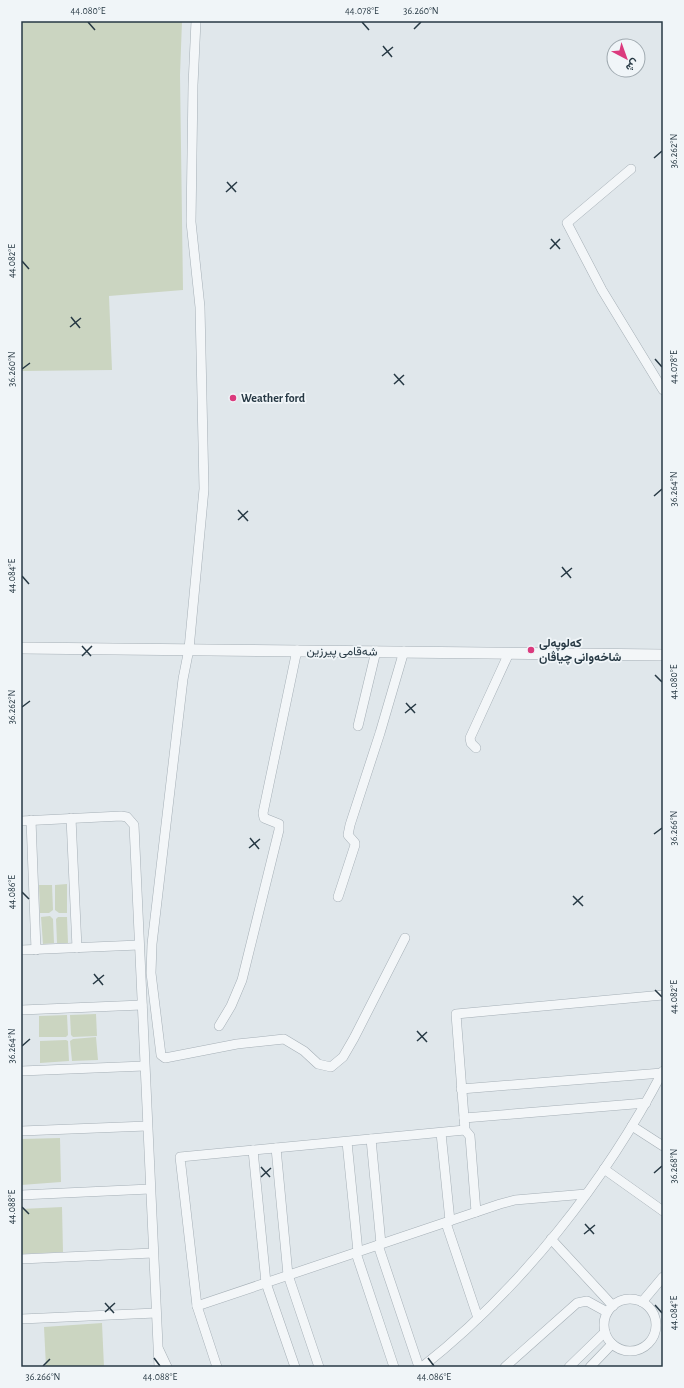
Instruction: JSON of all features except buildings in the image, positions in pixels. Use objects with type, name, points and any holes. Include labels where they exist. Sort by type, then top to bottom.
[{"type":"street","points":[[196,21],[193,85],[191,222],[200,307],[204,489],[189,649],[183,679],[152,944],[151,973],[160,1055],[165,1058],[237,1044],[284,1039],[304,1051],[318,1064],[331,1067],[343,1057],[354,1038],[405,938]]},
{"type":"street","points":[[631,169],[568,224],[602,290],[663,390]]},
{"type":"street","name":"شەقامی پیرزین","points":[[21,648],[663,655]]},
{"type":"street","points":[[220,1026],[231,1006],[242,980],[279,830],[279,824],[264,818],[263,813],[297,650]]},
{"type":"street","points":[[358,726],[376,651]]},
{"type":"street","points":[[338,897],[355,846],[355,843],[348,835],[350,825],[380,733],[404,652]]},
{"type":"street","points":[[476,748],[471,743],[470,738],[509,653]]},
{"type":"street","points":[[21,821],[121,816],[127,817],[134,825],[159,1367]]},
{"type":"street","points":[[71,818],[77,948]]},
{"type":"street","points":[[31,820],[36,950]]},
{"type":"street","points":[[21,950],[139,945]]},
{"type":"street","points":[[476,1212],[470,1136],[465,1130],[456,1014],[663,995]]},
{"type":"street","points":[[21,1010],[142,1005]]},
{"type":"street","points":[[21,1071],[144,1066]]},
{"type":"street","points":[[461,1089],[663,1072]]},
{"type":"street","points":[[371,1139],[380,1245],[421,1367],[478,1318],[551,1239],[604,1169],[646,1103],[663,1072]]},
{"type":"street","points":[[464,1118],[646,1103]]},
{"type":"street","points":[[21,1131],[147,1126]]},
{"type":"street","points":[[632,1126],[663,1146]]},
{"type":"street","points":[[217,1367],[197,1306],[180,1157],[465,1130]]},
{"type":"street","points":[[441,1133],[448,1222],[478,1318]]},
{"type":"street","points":[[347,1142],[357,1253],[394,1367]]},
{"type":"street","points":[[276,1148],[288,1275],[319,1367]]},
{"type":"street","points":[[253,1150],[266,1283],[295,1367]]},
{"type":"street","points":[[604,1169],[663,1211]]},
{"type":"street","points":[[21,1195],[150,1189]]},
{"type":"street","points":[[197,1306],[515,1200],[586,1194]]},
{"type":"street","points":[[551,1239],[610,1309]]},
{"type":"street","points":[[21,1259],[153,1253]]},
{"type":"street","points":[[642,1302],[663,1277]]},
{"type":"street","points":[[627,1299],[642,1302],[659,1315],[659,1328],[650,1342],[637,1350],[625,1351],[612,1344],[605,1332],[604,1324],[610,1309],[627,1299]]},
{"type":"street","points":[[505,1367],[577,1303],[588,1301],[610,1309]]},
{"type":"street","points":[[21,1319],[156,1313]]},
{"type":"street","points":[[569,1367],[605,1332]]},
{"type":"street","points":[[157,1341],[158,1348],[167,1367]]},
{"type":"street","points":[[590,1367],[612,1344]]},
{"type":"green space","points":[[21,21],[182,21],[180,75],[183,290],[109,296],[112,370],[22,371]]},
{"type":"green space","points":[[67,884],[67,913],[59,913],[55,910],[55,885]]},
{"type":"green space","points":[[39,885],[52,885],[53,910],[49,913],[40,913]]},
{"type":"green space","points":[[50,916],[53,919],[54,943],[43,944],[41,917]]},
{"type":"green space","points":[[58,917],[67,917],[68,943],[57,943],[56,919]]},
{"type":"green space","points":[[96,1014],[97,1036],[73,1037],[71,1035],[70,1015]]},
{"type":"green space","points":[[67,1015],[68,1035],[66,1037],[39,1037],[39,1016]]},
{"type":"green space","points":[[96,1037],[98,1060],[72,1061],[70,1041],[73,1039]]},
{"type":"green space","points":[[40,1041],[68,1041],[69,1061],[40,1063]]},
{"type":"green space","points":[[60,1138],[61,1182],[21,1185],[21,1139]]},
{"type":"green space","points":[[62,1207],[63,1252],[21,1254],[21,1209]]},
{"type":"green space","points":[[102,1323],[104,1367],[46,1367],[44,1327]]},
{"type":"place","name":"Weather ford","points":[[233,398]]},
{"type":"place","name":"کەلوپەلی شاخەوانی چیاڤان","points":[[531,650]]}]
